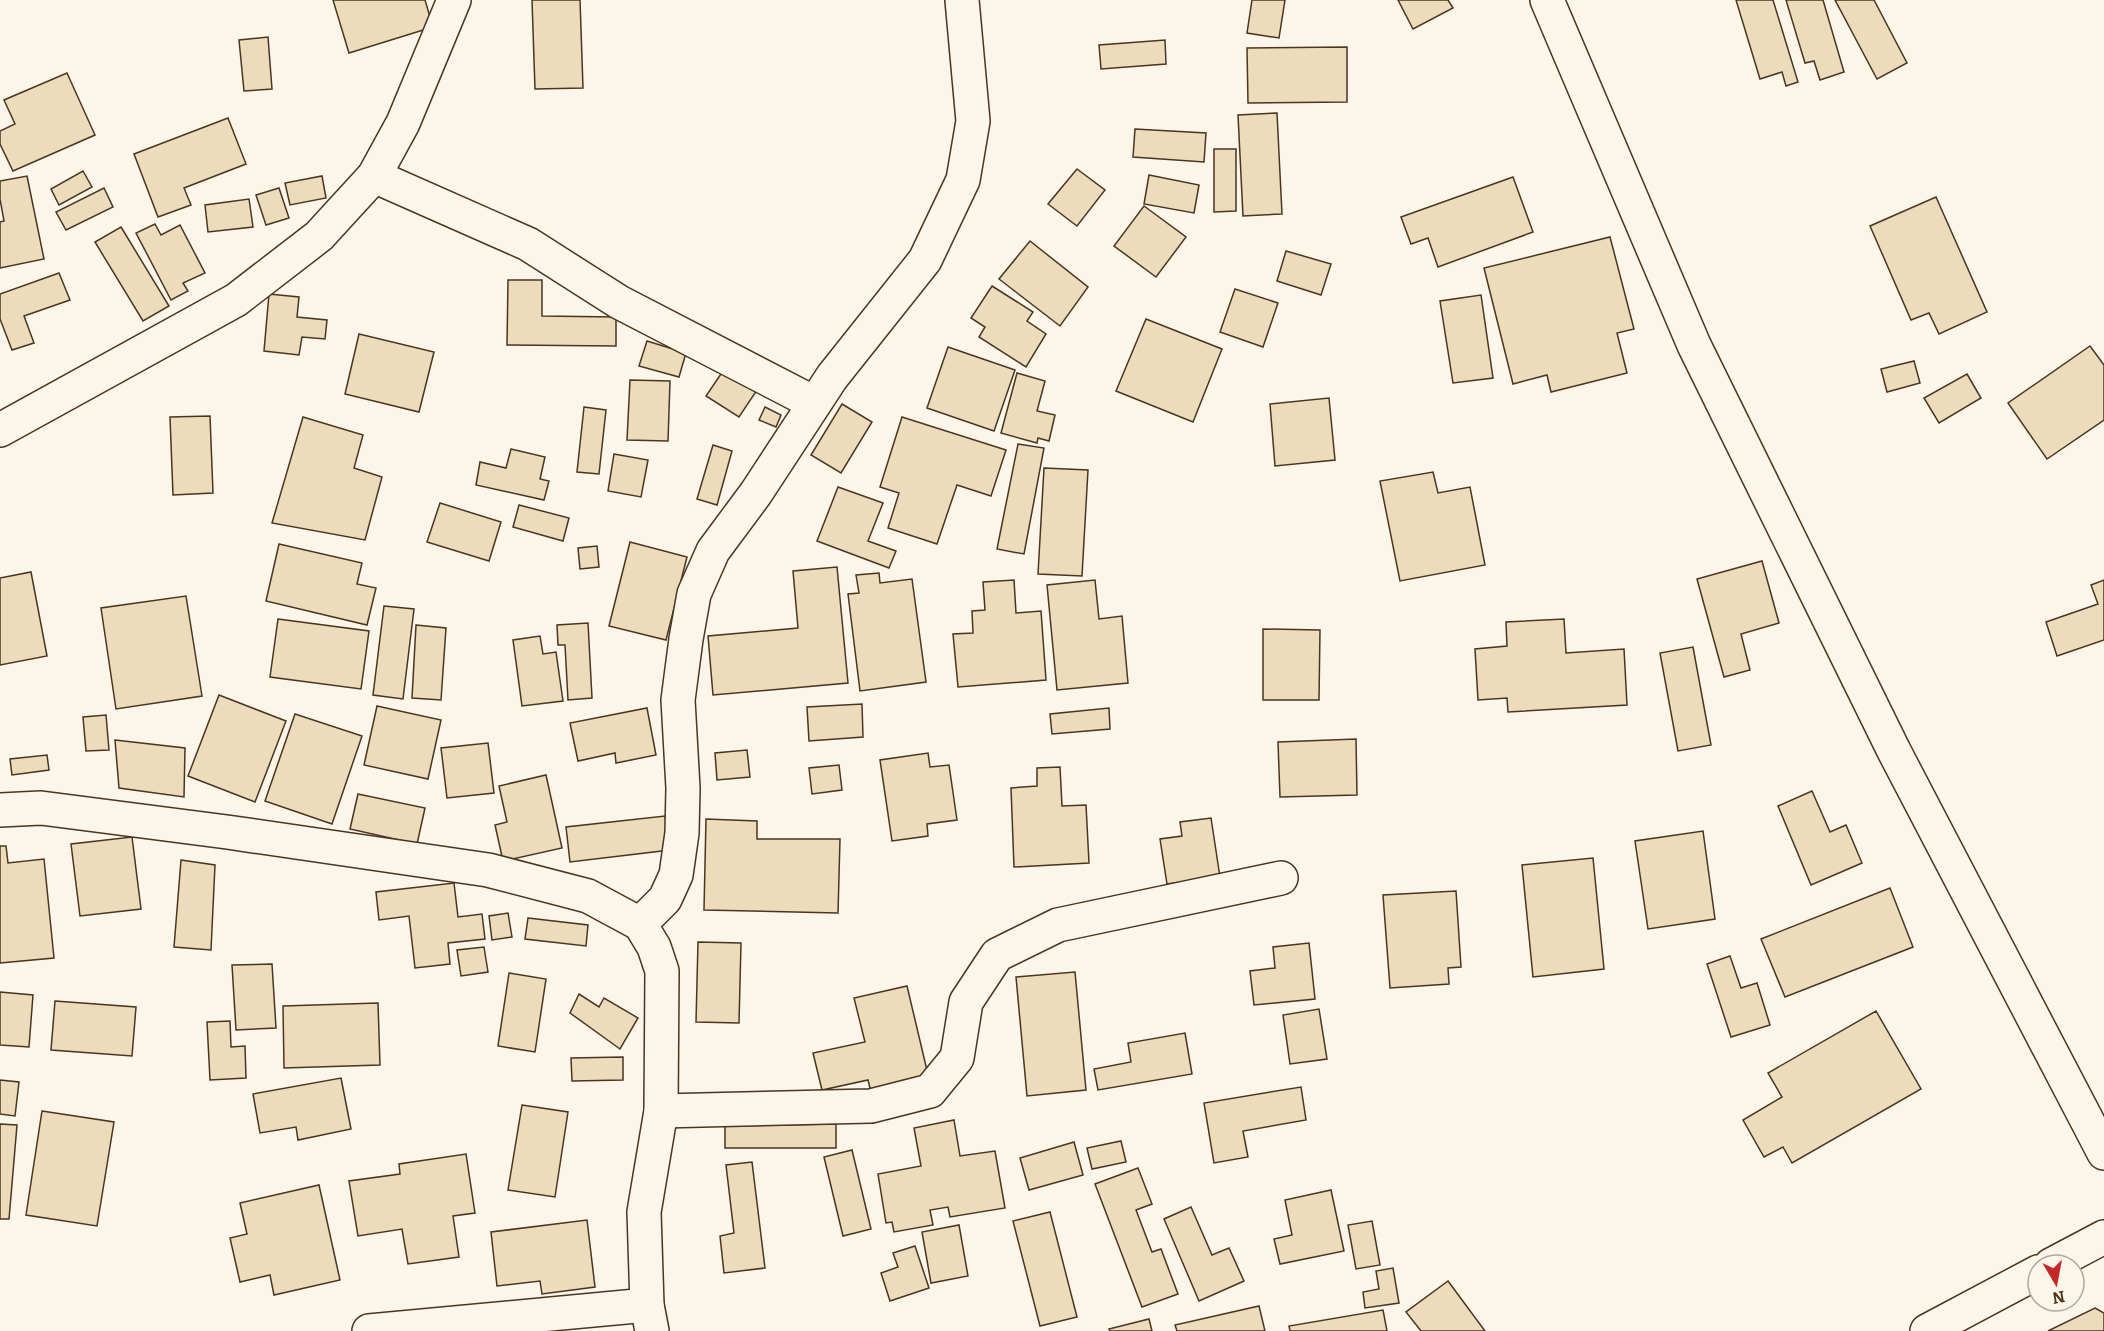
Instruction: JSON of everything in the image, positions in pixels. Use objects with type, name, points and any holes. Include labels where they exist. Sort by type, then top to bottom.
[{"type":"street","points":[[0,430],[236,300],[319,236],[374,176],[403,123],[454,0]]},
{"type":"street","points":[[640,924],[665,899],[676,874],[682,833],[683,788],[678,700],[694,594],[713,551],[756,493],[814,403],[925,260],[963,180],[973,121],[962,0]]},
{"type":"street","points":[[1547,0],[1694,345],[1894,751],[2104,1153]]},
{"type":"street","points":[[374,176],[528,244],[619,302],[814,403]]},
{"type":"street","points":[[0,810],[41,808],[488,870],[588,896],[640,924],[654,947],[662,971],[661,1111],[644,1212],[649,1318],[369,1331]]},
{"type":"street","points":[[661,1111],[871,1106],[930,1091],[957,1058],[966,1002],[997,955],[1058,926],[1281,878]]},
{"type":"street","points":[[2074,1253],[2104,1237]]},
{"type":"street","points":[[1927,1331],[2026,1278]]},
{"type":"building","points":[[333,0],[425,0],[433,27],[349,53]]},
{"type":"building","points":[[532,0],[580,0],[583,88],[535,89]]},
{"type":"building","points":[[1252,0],[1285,0],[1279,38],[1247,33]]},
{"type":"building","points":[[1398,0],[1448,0],[1453,8],[1413,29]]},
{"type":"building","points":[[1736,0],[1773,0],[1798,82],[1786,86],[1782,72],[1760,79]]},
{"type":"building","points":[[1786,0],[1823,0],[1844,72],[1820,80],[1814,61],[1805,63]]},
{"type":"building","points":[[1835,0],[1874,0],[1907,63],[1877,79]]},
{"type":"building","points":[[268,37],[272,89],[244,91],[239,40]]},
{"type":"building","points":[[1165,40],[1166,64],[1101,69],[1099,45]]},
{"type":"building","points":[[1347,47],[1347,102],[1248,103],[1247,48]]},
{"type":"building","points":[[67,73],[95,135],[13,171],[0,144],[0,131],[15,124],[4,100]]},
{"type":"building","points":[[1277,113],[1282,214],[1243,216],[1238,115]]},
{"type":"building","points":[[228,118],[246,164],[184,188],[191,205],[158,217],[134,154]]},
{"type":"building","points":[[1135,129],[1206,133],[1204,162],[1133,157]]},
{"type":"building","points":[[1214,149],[1236,149],[1236,211],[1214,212]]},
{"type":"building","points":[[1077,169],[1105,190],[1077,226],[1048,204]]},
{"type":"building","points":[[83,171],[92,187],[59,205],[51,189]]},
{"type":"building","points":[[1149,175],[1199,185],[1194,213],[1144,204]]},
{"type":"building","points":[[27,176],[44,259],[0,268],[0,222],[4,221],[0,181]]},
{"type":"building","points":[[322,176],[326,198],[290,205],[285,183]]},
{"type":"building","points":[[1513,177],[1533,232],[1438,267],[1428,238],[1411,244],[1401,217]]},
{"type":"building","points":[[104,188],[113,207],[66,230],[56,212]]},
{"type":"building","points":[[279,188],[289,218],[266,225],[256,195]]},
{"type":"building","points":[[1936,197],[1987,312],[1939,334],[1929,313],[1911,320],[1870,226]]},
{"type":"building","points":[[249,199],[253,227],[208,232],[205,205]]},
{"type":"building","points":[[1144,206],[1186,237],[1156,277],[1114,246]]},
{"type":"building","points":[[155,224],[161,235],[180,225],[205,273],[183,283],[188,291],[171,300],[136,233]]},
{"type":"building","points":[[121,227],[169,306],[143,321],[95,242]]},
{"type":"building","points":[[1610,237],[1634,329],[1617,333],[1627,373],[1551,392],[1547,375],[1513,384],[1484,268]]},
{"type":"building","points":[[1030,241],[1088,287],[1060,326],[999,279]]},
{"type":"building","points":[[1286,251],[1331,264],[1321,295],[1277,281]]},
{"type":"building","points":[[59,273],[70,300],[24,316],[34,343],[12,350],[0,319],[0,294]]},
{"type":"building","points":[[508,280],[542,280],[542,316],[616,317],[616,346],[507,345]]},
{"type":"building","points":[[992,286],[1033,312],[1027,321],[1046,334],[1026,367],[979,337],[985,327],[971,318]]},
{"type":"building","points":[[1235,289],[1278,303],[1263,347],[1220,332]]},
{"type":"building","points":[[269,294],[299,297],[297,317],[327,320],[325,339],[302,337],[299,355],[264,351]]},
{"type":"building","points":[[1481,295],[1493,378],[1453,383],[1440,301]]},
{"type":"building","points":[[1146,319],[1222,349],[1193,422],[1116,391]]},
{"type":"building","points":[[359,334],[434,352],[419,412],[345,394]]},
{"type":"building","points":[[647,341],[686,353],[679,377],[639,366]]},
{"type":"building","points":[[2090,346],[2104,365],[2104,420],[2047,459],[2008,403]]},
{"type":"building","points":[[948,347],[1015,370],[994,431],[927,408]]},
{"type":"building","points":[[1914,361],[1920,383],[1887,392],[1881,369]]},
{"type":"building","points":[[727,365],[759,387],[739,417],[706,396]]},
{"type":"building","points":[[1017,373],[1045,381],[1037,411],[1055,415],[1049,441],[1038,438],[1037,443],[1001,433]]},
{"type":"building","points":[[1967,374],[1981,398],[1939,423],[1924,398]]},
{"type":"building","points":[[630,380],[670,381],[668,441],[627,440]]},
{"type":"building","points":[[1329,398],[1335,460],[1275,466],[1270,404]]},
{"type":"building","points":[[842,404],[872,422],[841,473],[811,455]]},
{"type":"building","points":[[584,407],[606,410],[599,474],[577,472]]},
{"type":"building","points":[[765,407],[781,415],[776,427],[759,420]]},
{"type":"building","points":[[210,416],[213,493],[173,495],[170,417]]},
{"type":"building","points":[[303,417],[363,435],[354,468],[382,477],[365,540],[272,523]]},
{"type":"building","points":[[902,417],[1006,450],[991,496],[957,485],[937,544],[888,528],[899,493],[880,487]]},
{"type":"building","points":[[1018,444],[1044,448],[1024,554],[997,549]]},
{"type":"building","points":[[713,445],[732,451],[717,505],[697,499]]},
{"type":"building","points":[[511,449],[545,457],[540,479],[549,481],[544,500],[476,485],[480,462],[506,468]]},
{"type":"building","points":[[614,454],[648,460],[641,497],[608,491]]},
{"type":"building","points":[[1044,468],[1088,470],[1082,576],[1038,574]]},
{"type":"building","points":[[1433,472],[1438,493],[1470,487],[1485,565],[1400,581],[1380,481]]},
{"type":"building","points":[[838,487],[883,503],[868,541],[896,551],[889,568],[817,541]]},
{"type":"building","points":[[440,503],[501,522],[489,561],[427,542]]},
{"type":"building","points":[[519,505],[569,518],[563,541],[513,527]]},
{"type":"building","points":[[630,542],[687,557],[666,640],[609,626]]},
{"type":"building","points":[[279,544],[362,563],[357,584],[376,588],[367,625],[266,601]]},
{"type":"building","points":[[597,546],[599,567],[580,569],[578,548]]},
{"type":"building","points":[[1762,561],[1779,623],[1741,634],[1750,670],[1724,677],[1697,579]]},
{"type":"building","points":[[837,567],[848,683],[713,695],[708,636],[798,628],[793,571]]},
{"type":"building","points":[[31,572],[47,656],[0,665],[0,578]]},
{"type":"building","points":[[879,573],[880,583],[912,579],[926,682],[860,691],[848,594],[859,593],[856,575]]},
{"type":"building","points":[[1014,580],[1016,613],[1041,611],[1046,680],[958,687],[953,634],[973,633],[972,611],[985,610],[983,582]]},
{"type":"building","points":[[1095,580],[1099,619],[1122,616],[1128,683],[1057,690],[1047,585]]},
{"type":"building","points":[[2104,580],[2104,640],[2057,656],[2046,622],[2098,604],[2091,585]]},
{"type":"building","points":[[186,596],[202,696],[116,709],[101,608]]},
{"type":"building","points":[[384,606],[414,609],[403,699],[373,695]]},
{"type":"building","points":[[278,619],[369,631],[361,689],[270,677]]},
{"type":"building","points":[[1564,619],[1566,653],[1624,649],[1627,705],[1508,712],[1507,698],[1478,700],[1475,649],[1507,646],[1506,622]]},
{"type":"building","points":[[588,623],[592,698],[568,700],[565,645],[558,645],[557,625]]},
{"type":"building","points":[[416,625],[446,628],[441,700],[412,698]]},
{"type":"building","points":[[1263,629],[1320,630],[1319,700],[1263,700]]},
{"type":"building","points":[[540,636],[543,654],[556,652],[563,701],[522,706],[513,640]]},
{"type":"building","points":[[1693,647],[1711,745],[1678,751],[1660,653]]},
{"type":"building","points":[[219,695],[286,721],[255,802],[188,776]]},
{"type":"building","points":[[862,704],[863,737],[809,741],[807,707]]},
{"type":"building","points":[[377,706],[441,720],[428,779],[364,765]]},
{"type":"building","points":[[647,708],[656,755],[616,763],[615,753],[578,761],[570,723]]},
{"type":"building","points":[[1109,708],[1110,729],[1052,734],[1050,714]]},
{"type":"building","points":[[295,714],[362,736],[332,824],[265,801]]},
{"type":"building","points":[[106,715],[109,750],[86,751],[83,717]]},
{"type":"building","points":[[1356,739],[1357,795],[1280,797],[1278,742]]},
{"type":"building","points":[[115,740],[185,748],[184,797],[119,788]]},
{"type":"building","points":[[488,743],[494,793],[447,798],[441,748]]},
{"type":"building","points":[[747,750],[750,777],[717,780],[715,753]]},
{"type":"building","points":[[928,753],[930,767],[949,765],[957,820],[927,824],[928,836],[892,841],[880,760]]},
{"type":"building","points":[[47,755],[49,770],[12,775],[10,759]]},
{"type":"building","points":[[839,765],[842,790],[812,794],[809,768]]},
{"type":"building","points":[[1060,767],[1062,806],[1086,805],[1089,863],[1014,867],[1011,788],[1037,786],[1037,768]]},
{"type":"building","points":[[546,775],[562,848],[503,861],[495,825],[507,822],[499,786]]},
{"type":"building","points":[[1812,791],[1830,832],[1846,825],[1862,863],[1811,885],[1778,806]]},
{"type":"building","points":[[358,794],[425,808],[417,844],[350,829]]},
{"type":"building","points":[[665,816],[670,850],[570,862],[566,827]]},
{"type":"building","points":[[1211,818],[1220,877],[1167,884],[1160,839],[1182,836],[1180,822]]},
{"type":"building","points":[[706,819],[757,821],[757,839],[840,839],[838,913],[704,910]]},
{"type":"building","points":[[1703,831],[1715,919],[1648,929],[1635,841]]},
{"type":"building","points":[[132,837],[141,909],[80,916],[71,844]]},
{"type":"building","points":[[0,846],[6,846],[8,863],[44,859],[54,958],[0,963]]},
{"type":"building","points":[[1593,858],[1604,969],[1533,977],[1522,865]]},
{"type":"building","points":[[181,860],[215,865],[211,950],[174,947]]},
{"type":"building","points":[[454,883],[458,917],[482,914],[485,939],[448,943],[450,964],[415,968],[409,916],[379,920],[376,892]]},
{"type":"building","points":[[1890,888],[1913,947],[1785,997],[1761,939]]},
{"type":"building","points":[[1456,891],[1461,967],[1448,968],[1449,984],[1390,988],[1383,895]]},
{"type":"building","points":[[508,913],[512,937],[492,940],[489,916]]},
{"type":"building","points":[[528,918],[588,925],[586,946],[525,939]]},
{"type":"building","points":[[698,942],[741,943],[739,1023],[696,1022]]},
{"type":"building","points":[[1309,943],[1315,999],[1254,1005],[1250,971],[1275,968],[1273,947]]},
{"type":"building","points":[[484,947],[488,972],[461,976],[457,950]]},
{"type":"building","points":[[1730,956],[1741,988],[1757,983],[1770,1025],[1731,1037],[1707,964]]},
{"type":"building","points":[[272,964],[276,1028],[236,1030],[232,965]]},
{"type":"building","points":[[1075,972],[1086,1090],[1027,1096],[1016,977]]},
{"type":"building","points":[[509,973],[546,979],[535,1052],[498,1046]]},
{"type":"building","points":[[907,986],[930,1083],[872,1096],[868,1080],[822,1090],[813,1053],[865,1042],[854,998]]},
{"type":"building","points":[[0,992],[33,995],[29,1047],[0,1045]]},
{"type":"building","points":[[579,994],[599,1007],[604,998],[638,1018],[620,1049],[570,1013]]},
{"type":"building","points":[[55,1001],[136,1007],[132,1056],[51,1050]]},
{"type":"building","points":[[378,1003],[380,1065],[284,1068],[283,1006]]},
{"type":"building","points":[[1319,1009],[1327,1059],[1290,1064],[1283,1015]]},
{"type":"building","points":[[1876,1011],[1921,1089],[1792,1163],[1783,1147],[1764,1157],[1743,1120],[1782,1097],[1768,1073]]},
{"type":"building","points":[[230,1021],[231,1047],[245,1046],[246,1078],[210,1080],[207,1022]]},
{"type":"building","points":[[1185,1033],[1192,1074],[1098,1090],[1094,1069],[1131,1062],[1128,1043]]},
{"type":"building","points":[[623,1057],[623,1080],[572,1081],[571,1058]]},
{"type":"building","points":[[341,1078],[351,1129],[298,1140],[296,1127],[260,1133],[253,1094]]},
{"type":"building","points":[[0,1080],[19,1082],[15,1116],[0,1114]]},
{"type":"building","points":[[1301,1087],[1306,1120],[1243,1131],[1248,1157],[1214,1163],[1204,1103]]},
{"type":"building","points":[[522,1105],[568,1112],[555,1197],[508,1190]]},
{"type":"building","points":[[42,1111],[114,1122],[97,1226],[26,1215]]},
{"type":"building","points":[[954,1120],[960,1156],[995,1151],[1005,1208],[950,1217],[948,1207],[930,1210],[933,1225],[894,1232],[892,1222],[886,1223],[878,1174],[921,1166],[914,1128]]},
{"type":"building","points":[[0,1124],[17,1125],[9,1219],[0,1219]]},
{"type":"building","points":[[836,1124],[836,1148],[725,1148],[725,1126]]},
{"type":"building","points":[[1121,1141],[1126,1162],[1092,1169],[1087,1148]]},
{"type":"building","points":[[1074,1142],[1083,1175],[1029,1190],[1020,1158]]},
{"type":"building","points":[[852,1150],[871,1229],[843,1236],[824,1157]]},
{"type":"building","points":[[466,1154],[475,1213],[453,1216],[459,1257],[408,1264],[402,1229],[358,1236],[349,1181],[400,1174],[399,1164]]},
{"type":"building","points":[[752,1162],[765,1268],[724,1273],[720,1236],[734,1233],[726,1165]]},
{"type":"building","points":[[1138,1168],[1152,1204],[1136,1210],[1152,1252],[1161,1249],[1178,1294],[1142,1307],[1095,1184]]},
{"type":"building","points":[[319,1185],[340,1280],[274,1295],[270,1275],[240,1282],[230,1238],[247,1234],[240,1203]]},
{"type":"building","points":[[1331,1190],[1344,1251],[1280,1264],[1274,1239],[1292,1235],[1285,1200]]},
{"type":"building","points":[[1191,1207],[1212,1255],[1229,1248],[1244,1281],[1199,1301],[1164,1219]]},
{"type":"building","points":[[1050,1212],[1077,1317],[1040,1326],[1013,1221]]},
{"type":"building","points":[[587,1220],[595,1287],[542,1294],[540,1281],[497,1286],[491,1232]]},
{"type":"building","points":[[1372,1221],[1380,1265],[1356,1269],[1348,1225]]},
{"type":"building","points":[[959,1225],[968,1276],[931,1283],[922,1232]]},
{"type":"building","points":[[915,1246],[929,1288],[890,1301],[881,1273],[898,1267],[893,1253]]},
{"type":"building","points":[[1393,1268],[1399,1303],[1365,1308],[1363,1292],[1379,1289],[1376,1271]]},
{"type":"building","points":[[1448,1281],[1485,1331],[1421,1331],[1406,1312]]},
{"type":"building","points":[[1259,1306],[1265,1331],[1177,1331],[1175,1325]]},
{"type":"building","points":[[2095,1308],[2104,1313],[2104,1331],[2048,1331],[2086,1313]]},
{"type":"building","points":[[1383,1310],[1387,1331],[1290,1331],[1289,1326]]},
{"type":"building","points":[[1149,1319],[1152,1331],[1110,1331],[1109,1329]]}]
